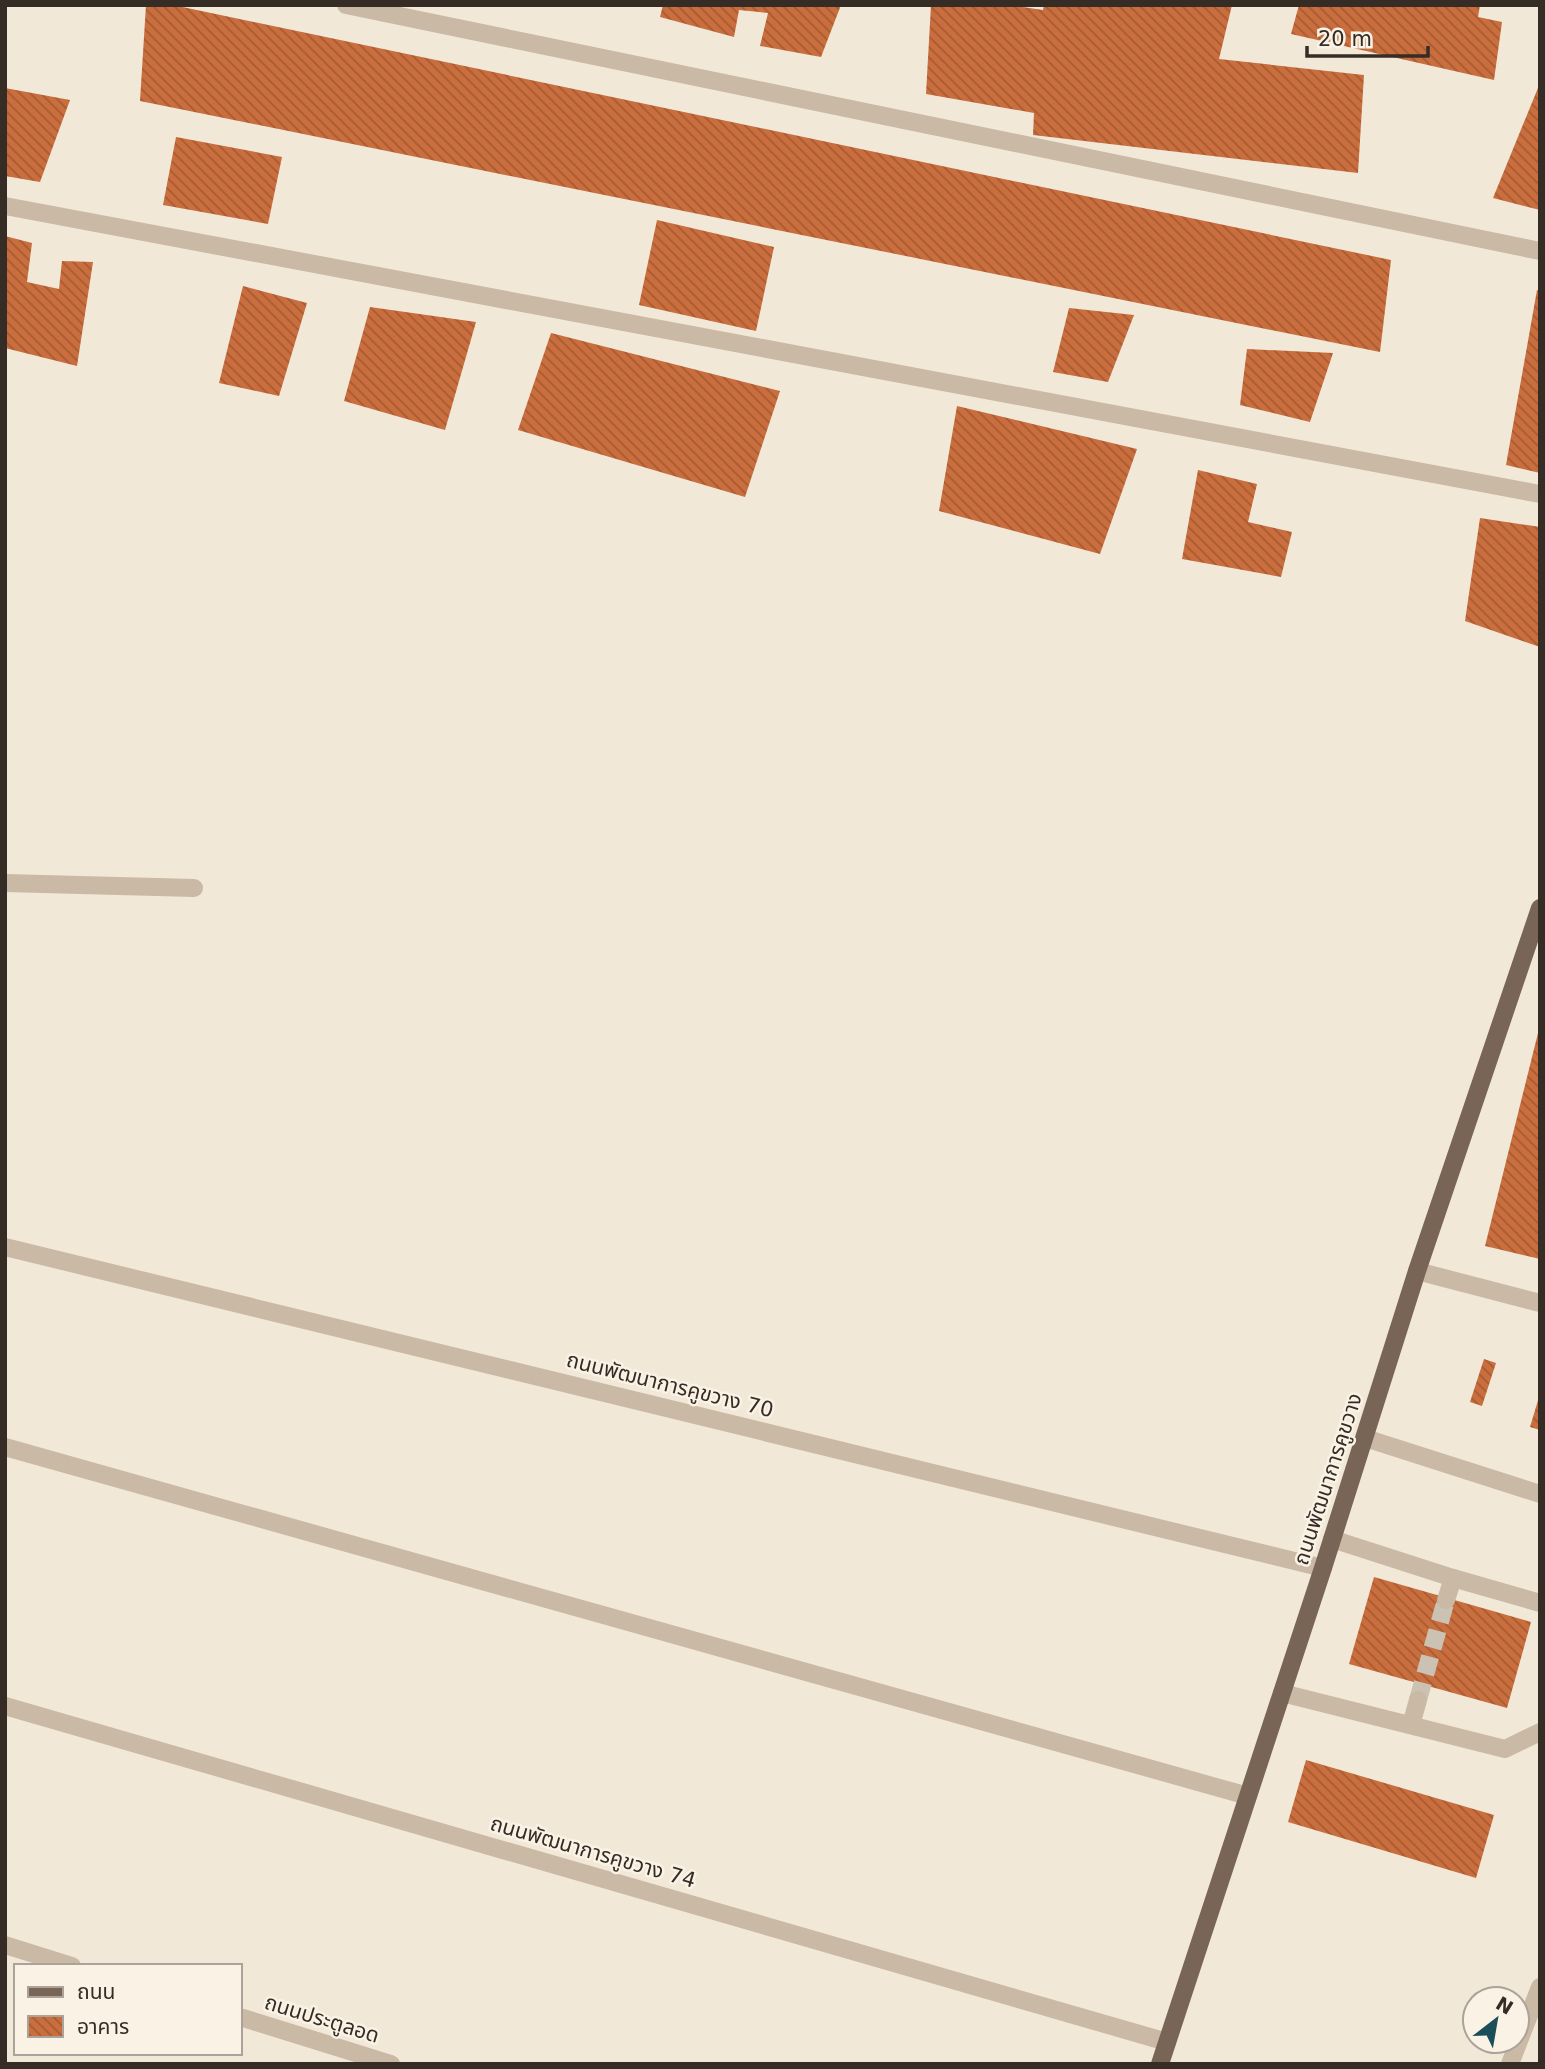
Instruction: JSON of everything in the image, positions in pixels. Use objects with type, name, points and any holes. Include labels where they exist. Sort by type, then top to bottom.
[{"type":"main road","name":"ถนนพัฒนาการคูขวาง","points":[[1160,2064],[1324,1568],[1417,1271],[1534,947],[1540,908]]},
{"type":"street","points":[[346,5],[1540,251]]},
{"type":"street","points":[[5,206],[1540,494]]},
{"type":"street","points":[[5,883],[194,888]]},
{"type":"street","name":"ถนนพัฒนาการคูขวาง 70","points":[[5,1247],[1324,1568]]},
{"type":"street","points":[[1417,1271],[1540,1303]]},
{"type":"street","points":[[1365,1438],[1540,1494]]},
{"type":"street","points":[[5,1447],[1248,1796]]},
{"type":"street","points":[[1332,1539],[1540,1603]]},
{"type":"street","points":[[1446,1600],[1453,1578]]},
{"type":"street","points":[[1282,1693],[1505,1749],[1540,1732]]},
{"type":"street","points":[[1411,1725],[1418,1700]]},
{"type":"street","name":"ถนนพัฒนาการคูขวาง 74","points":[[5,1706],[1167,2042]]},
{"type":"street","points":[[5,1945],[66,1964]]},
{"type":"street","points":[[1510,2064],[1540,1987]]},
{"type":"street","name":"ถนนประตูลอด","points":[[242,2018],[391,2064]]},
{"type":"building","points":[[146,5],[173,5],[1391,260],[1380,352],[140,101]]},
{"type":"building","points":[[663,5],[841,5],[821,57],[760,46],[768,13],[739,10],[734,37],[660,17]]},
{"type":"building","points":[[931,5],[1010,5],[1043,10],[1044,5],[1232,5],[1219,59],[1364,75],[1358,173],[1033,135],[1034,113],[926,94]]},
{"type":"building","points":[[1299,5],[1480,5],[1478,17],[1502,22],[1494,80],[1291,34]]},
{"type":"building","points":[[1540,83],[1540,210],[1493,198]]},
{"type":"building","points":[[5,88],[70,100],[40,182],[5,176]]},
{"type":"building","points":[[176,137],[282,157],[268,224],[163,205]]},
{"type":"building","points":[[657,220],[774,247],[756,331],[639,305]]},
{"type":"building","points":[[5,236],[32,243],[27,282],[59,289],[62,261],[93,262],[77,366],[5,348]]},
{"type":"building","points":[[243,286],[307,303],[279,396],[219,383]]},
{"type":"building","points":[[1537,290],[1540,291],[1540,473],[1506,465]]},
{"type":"building","points":[[370,307],[476,322],[445,430],[344,401]]},
{"type":"building","points":[[1069,308],[1134,315],[1108,382],[1053,372]]},
{"type":"building","points":[[551,333],[780,391],[745,497],[518,430]]},
{"type":"building","points":[[1247,349],[1333,353],[1310,422],[1240,405]]},
{"type":"building","points":[[957,406],[1137,449],[1100,554],[939,511]]},
{"type":"building","points":[[1198,470],[1257,484],[1248,522],[1292,532],[1281,577],[1182,559]]},
{"type":"building","points":[[1480,518],[1540,527],[1540,647],[1465,621]]},
{"type":"building","points":[[1540,1029],[1540,1259],[1485,1246]]},
{"type":"building","points":[[1484,1359],[1496,1363],[1482,1406],[1470,1402]]},
{"type":"building","points":[[1540,1397],[1540,1430],[1530,1427]]},
{"type":"building","points":[[1374,1577],[1531,1622],[1507,1708],[1349,1664]]},
{"type":"building","points":[[1306,1760],[1494,1815],[1476,1878],[1288,1822]]},
{"type":"tunnel","points":[[1418,1700],[1446,1600]]}]
